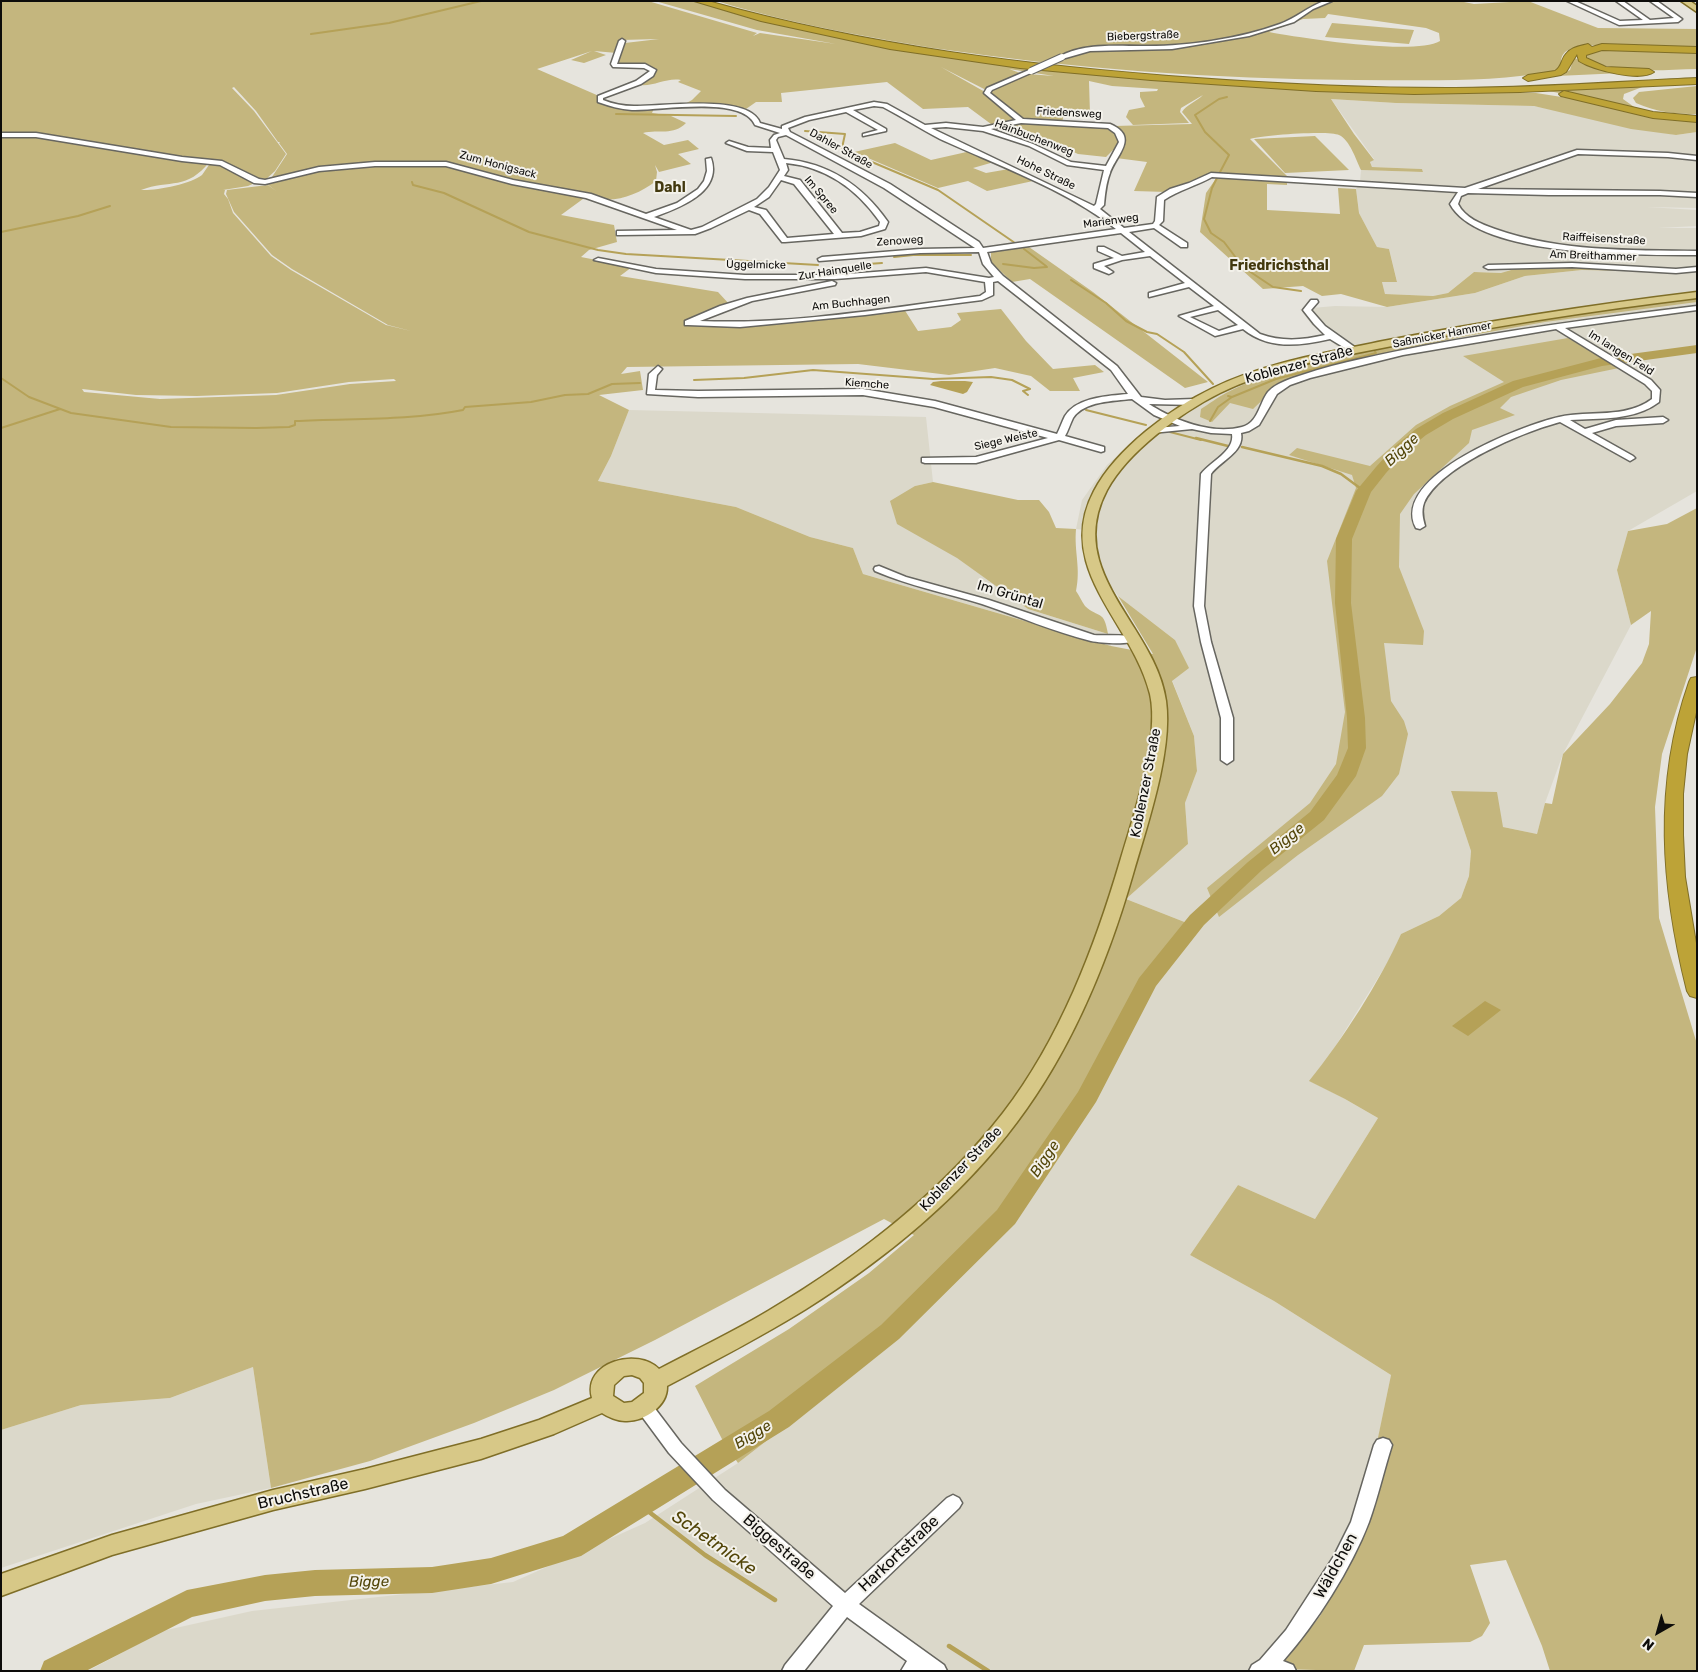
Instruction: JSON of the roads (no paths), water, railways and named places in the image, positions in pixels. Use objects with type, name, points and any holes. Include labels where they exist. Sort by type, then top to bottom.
[{"type":"highway","points":[[698,1],[796,27],[955,57],[1074,71],[1346,90],[1496,90],[1564,94],[1653,115],[1697,118]]},
{"type":"highway","points":[[710,1],[801,24],[956,53],[1086,69],[1242,80],[1334,84],[1464,84],[1697,77]]},
{"type":"highway","points":[[1514,79],[1558,73],[1563,70],[1570,54],[1587,47],[1610,46],[1697,50]]},
{"type":"highway","points":[[1697,50],[1610,47],[1589,50],[1581,54],[1585,62],[1604,68],[1631,72],[1685,72],[1697,77]]},
{"type":"highway","points":[[1242,80],[1520,80],[1685,72]]},
{"type":"highway","points":[[1258,84],[1462,88],[1585,84],[1697,77]]},
{"type":"highway","points":[[1496,90],[1697,77]]},
{"type":"highway","points":[[1697,77],[1655,87],[1631,96],[1640,108],[1654,113],[1697,118]]},
{"type":"highway","points":[[1697,682],[1688,702],[1676,759],[1674,794],[1676,877],[1686,954],[1697,991]]},
{"type":"main road","points":[[1685,1],[1697,10]]},
{"type":"main road","name":"Koblenzer Straße","points":[[656,1380],[778,1316],[838,1277],[910,1221],[954,1181],[989,1143],[1030,1088],[1069,1017],[1102,943],[1126,872],[1142,812],[1155,749],[1158,719],[1158,698],[1143,656],[1096,576],[1088,548],[1087,532],[1093,506],[1105,483],[1121,464],[1155,431],[1195,402],[1217,390],[1268,371],[1353,350],[1511,320],[1697,295]]},
{"type":"main road","points":[[633,1366],[648,1371],[656,1380],[655,1396],[644,1407],[633,1411],[623,1412],[614,1409],[605,1402],[601,1391],[603,1383],[615,1370],[633,1366]]},
{"type":"main road","name":"Bruchstraße","points":[[1,1585],[112,1545],[273,1500],[366,1479],[481,1449],[546,1427],[605,1402]]},
{"type":"street","name":"Biebergstraße","points":[[1021,121],[987,92],[1076,51],[1092,48],[1169,47],[1226,38],[1265,30],[1291,21],[1312,8],[1329,1]]},
{"type":"street","points":[[1570,1],[1618,23],[1679,19],[1653,1]]},
{"type":"street","points":[[1619,1],[1650,22]]},
{"type":"street","name":"Dahler Straße","points":[[622,41],[614,64],[615,66],[646,66],[653,70],[652,74],[643,81],[600,97],[600,102],[630,108],[730,106],[748,112],[756,120],[757,124],[787,133],[887,186],[972,241],[984,254],[987,264],[1000,278],[1114,368],[1123,377],[1137,398],[1149,409],[1172,417]]},
{"type":"street","points":[[620,234],[690,232],[705,229],[750,208],[773,189],[784,170],[782,161],[775,150],[774,138],[787,133],[784,127],[796,121],[847,110],[852,106],[882,98]]},
{"type":"street","name":"Hohe Straße","points":[[847,110],[874,104],[885,105],[923,127],[1094,209],[1257,336],[1278,342],[1296,343],[1332,336]]},
{"type":"street","points":[[847,110],[884,130],[864,135]]},
{"type":"street","points":[[756,120],[796,121]]},
{"type":"street","points":[[923,127],[946,125],[983,129],[1021,121]]},
{"type":"street","name":"Friedensweg","points":[[1021,121],[1110,126],[1117,130],[1123,145],[1108,168],[1100,205],[1094,209]]},
{"type":"street","name":"Hainbuchenweg","points":[[983,129],[1032,145],[1069,164],[1108,168]]},
{"type":"street","name":"Zum Honigsack","points":[[1,135],[36,135],[182,159],[222,163],[258,181],[265,182],[319,169],[375,164],[446,164],[512,182],[588,196],[690,232]]},
{"type":"street","points":[[729,143],[747,149],[775,150]]},
{"type":"street","points":[[1467,190],[1577,152],[1668,155],[1697,158]]},
{"type":"street","points":[[645,217],[666,211],[688,200],[702,189],[711,168],[708,159]]},
{"type":"street","points":[[750,208],[763,212],[785,240],[870,232],[882,227],[884,222],[856,191],[837,176],[810,164],[782,161]]},
{"type":"street","name":"Marienweg","points":[[981,250],[1155,226],[1160,221],[1160,199],[1173,191],[1192,185],[1211,175],[1349,185],[1467,190]]},
{"type":"street","name":"Im Spree","points":[[781,177],[797,182],[840,236]]},
{"type":"street","points":[[1467,190],[1549,193],[1639,192],[1697,195]]},
{"type":"street","name":"Raiffeisenstraße","points":[[1467,190],[1454,199],[1454,204],[1462,215],[1500,233],[1521,240],[1570,250],[1697,254]]},
{"type":"street","points":[[1155,226],[1184,245]]},
{"type":"street","points":[[1101,249],[1121,258]]},
{"type":"street","name":"Zenoweg","points":[[822,259],[920,251],[981,250]]},
{"type":"street","points":[[1109,272],[1097,266],[1121,258],[1151,253]]},
{"type":"street","name":"Üggelmicke","points":[[598,260],[656,271],[745,277],[856,276],[913,270]]},
{"type":"street","name":"Am Breithammer","points":[[1488,267],[1572,265],[1676,271],[1697,269]]},
{"type":"street","name":"Zur Hainquelle","points":[[688,323],[721,308],[786,290],[913,270],[939,271],[990,280]]},
{"type":"street","points":[[990,280],[1000,278]]},
{"type":"street","name":"Am Buchhagen","points":[[688,323],[740,325],[865,313],[982,298],[987,297],[990,293],[990,280]]},
{"type":"street","points":[[1152,295],[1190,284]]},
{"type":"street","points":[[1314,302],[1307,310],[1312,318],[1332,336],[1353,350]]},
{"type":"street","points":[[1219,306],[1182,316],[1218,334],[1244,326]]},
{"type":"street","name":"Saßmicker Hammer","points":[[1155,431],[1198,428],[1236,431],[1248,429],[1258,422],[1272,394],[1305,377],[1454,343],[1557,326],[1697,308]]},
{"type":"street","name":"Im langen Feld","points":[[1420,526],[1418,509],[1422,498],[1437,481],[1453,468],[1501,440],[1541,424],[1561,419],[1631,412],[1643,409],[1654,402],[1657,394],[1655,388],[1557,326]]},
{"type":"street","name":"Kiemche","points":[[658,369],[653,374],[650,392],[698,394],[863,392],[934,404],[1101,449]]},
{"type":"street","points":[[1060,437],[1066,429],[1070,416],[1081,407],[1102,401],[1137,398],[1165,403],[1195,402]]},
{"type":"street","name":"Saßmicker Hammer","points":[[1172,417],[1218,429]]},
{"type":"street","name":"Saßmicker Hammer","points":[[1172,417],[1198,428]]},
{"type":"street","points":[[1561,419],[1630,458]]},
{"type":"street","points":[[1584,432],[1616,423],[1663,420]]},
{"type":"street","points":[[1227,760],[1227,718],[1198,606],[1206,474],[1212,466],[1236,446],[1238,440],[1236,431]]},
{"type":"street","name":"Siege Weiste","points":[[925,460],[976,460],[1060,437]]},
{"type":"street","name":"Im Grüntal","points":[[879,569],[902,579],[984,602],[1093,638],[1112,640],[1134,638]]},
{"type":"street","name":"Biggestraße","points":[[644,1407],[675,1448],[719,1495],[916,1665]]},
{"type":"street","name":"Wäldchen","points":[[1263,1668],[1293,1636],[1341,1562],[1360,1522],[1383,1446]]},
{"type":"street","name":"Harkortstraße","points":[[792,1671],[845,1605],[953,1503]]},
{"type":"street","points":[[916,1665],[937,1671]]},
{"type":"street","points":[[1263,1668],[1286,1671]]},
{"type":"waterway","points":[[311,34],[389,23],[481,1]]},
{"type":"waterway","points":[[1219,174],[1229,155],[1205,132],[1195,115],[1219,99],[1227,97]]},
{"type":"waterway","points":[[616,114],[736,116]]},
{"type":"waterway","points":[[805,131],[845,134],[842,148],[846,151],[938,190],[1015,243]]},
{"type":"waterway","points":[[1218,176],[1212,188],[1204,219],[1211,233],[1224,242],[1243,267],[1273,287],[1301,291]]},
{"type":"waterway","points":[[412,182],[413,185],[444,193],[529,232],[598,250],[626,254],[818,265]]},
{"type":"waterway","points":[[1,232],[78,216],[110,206]]},
{"type":"waterway","points":[[1024,249],[1046,266]]},
{"type":"waterway","points":[[894,257],[913,255],[971,255]]},
{"type":"waterway","points":[[854,265],[882,263]]},
{"type":"waterway","points":[[1003,264],[1034,268],[1047,267]]},
{"type":"waterway","points":[[1071,280],[1106,303],[1126,321],[1147,332],[1157,334],[1184,352],[1213,384]]},
{"type":"waterway","name":"Bigge","points":[[55,1671],[187,1604],[265,1588],[315,1583],[432,1580],[491,1571],[571,1547],[779,1419],[890,1332],[1006,1217],[1088,1096],[1147,983],[1197,920],[1255,866],[1317,816],[1346,776],[1357,748],[1356,718],[1343,603],[1344,539],[1364,491],[1381,470],[1399,450],[1421,432],[1448,416],[1518,384],[1601,362],[1697,349]]},
{"type":"waterway","points":[[1232,397],[1276,379],[1376,353],[1374,350]]},
{"type":"waterway","points":[[694,380],[744,378],[813,370],[933,379],[991,377],[1012,380],[1030,389],[1023,391],[1028,395]]},
{"type":"waterway","points":[[1,378],[29,397],[71,413],[171,427],[256,428],[289,427],[295,425],[295,421],[400,418],[442,414],[463,410],[465,407],[531,402],[565,395],[588,394],[612,384],[640,383]]},
{"type":"waterway","points":[[1228,396],[1232,397]]},
{"type":"waterway","points":[[1210,421],[1218,407],[1232,397]]},
{"type":"waterway","points":[[1,428],[60,409]]},
{"type":"waterway","points":[[1086,410],[1146,425]]},
{"type":"waterway","points":[[1170,432],[1201,440]]},
{"type":"waterway","points":[[1196,438],[1228,446]]},
{"type":"waterway","points":[[1242,447],[1322,466],[1341,474],[1364,491]]},
{"type":"waterway","name":"Schetmicke","points":[[640,1505],[705,1555],[775,1600]]},
{"type":"waterway","name":"Schetmicke","points":[[949,1646],[988,1671]]},
{"type":"district","name":"Dahl","points":[[670,188]]},
{"type":"district","name":"Friedrichsthal","points":[[1279,266]]}]
